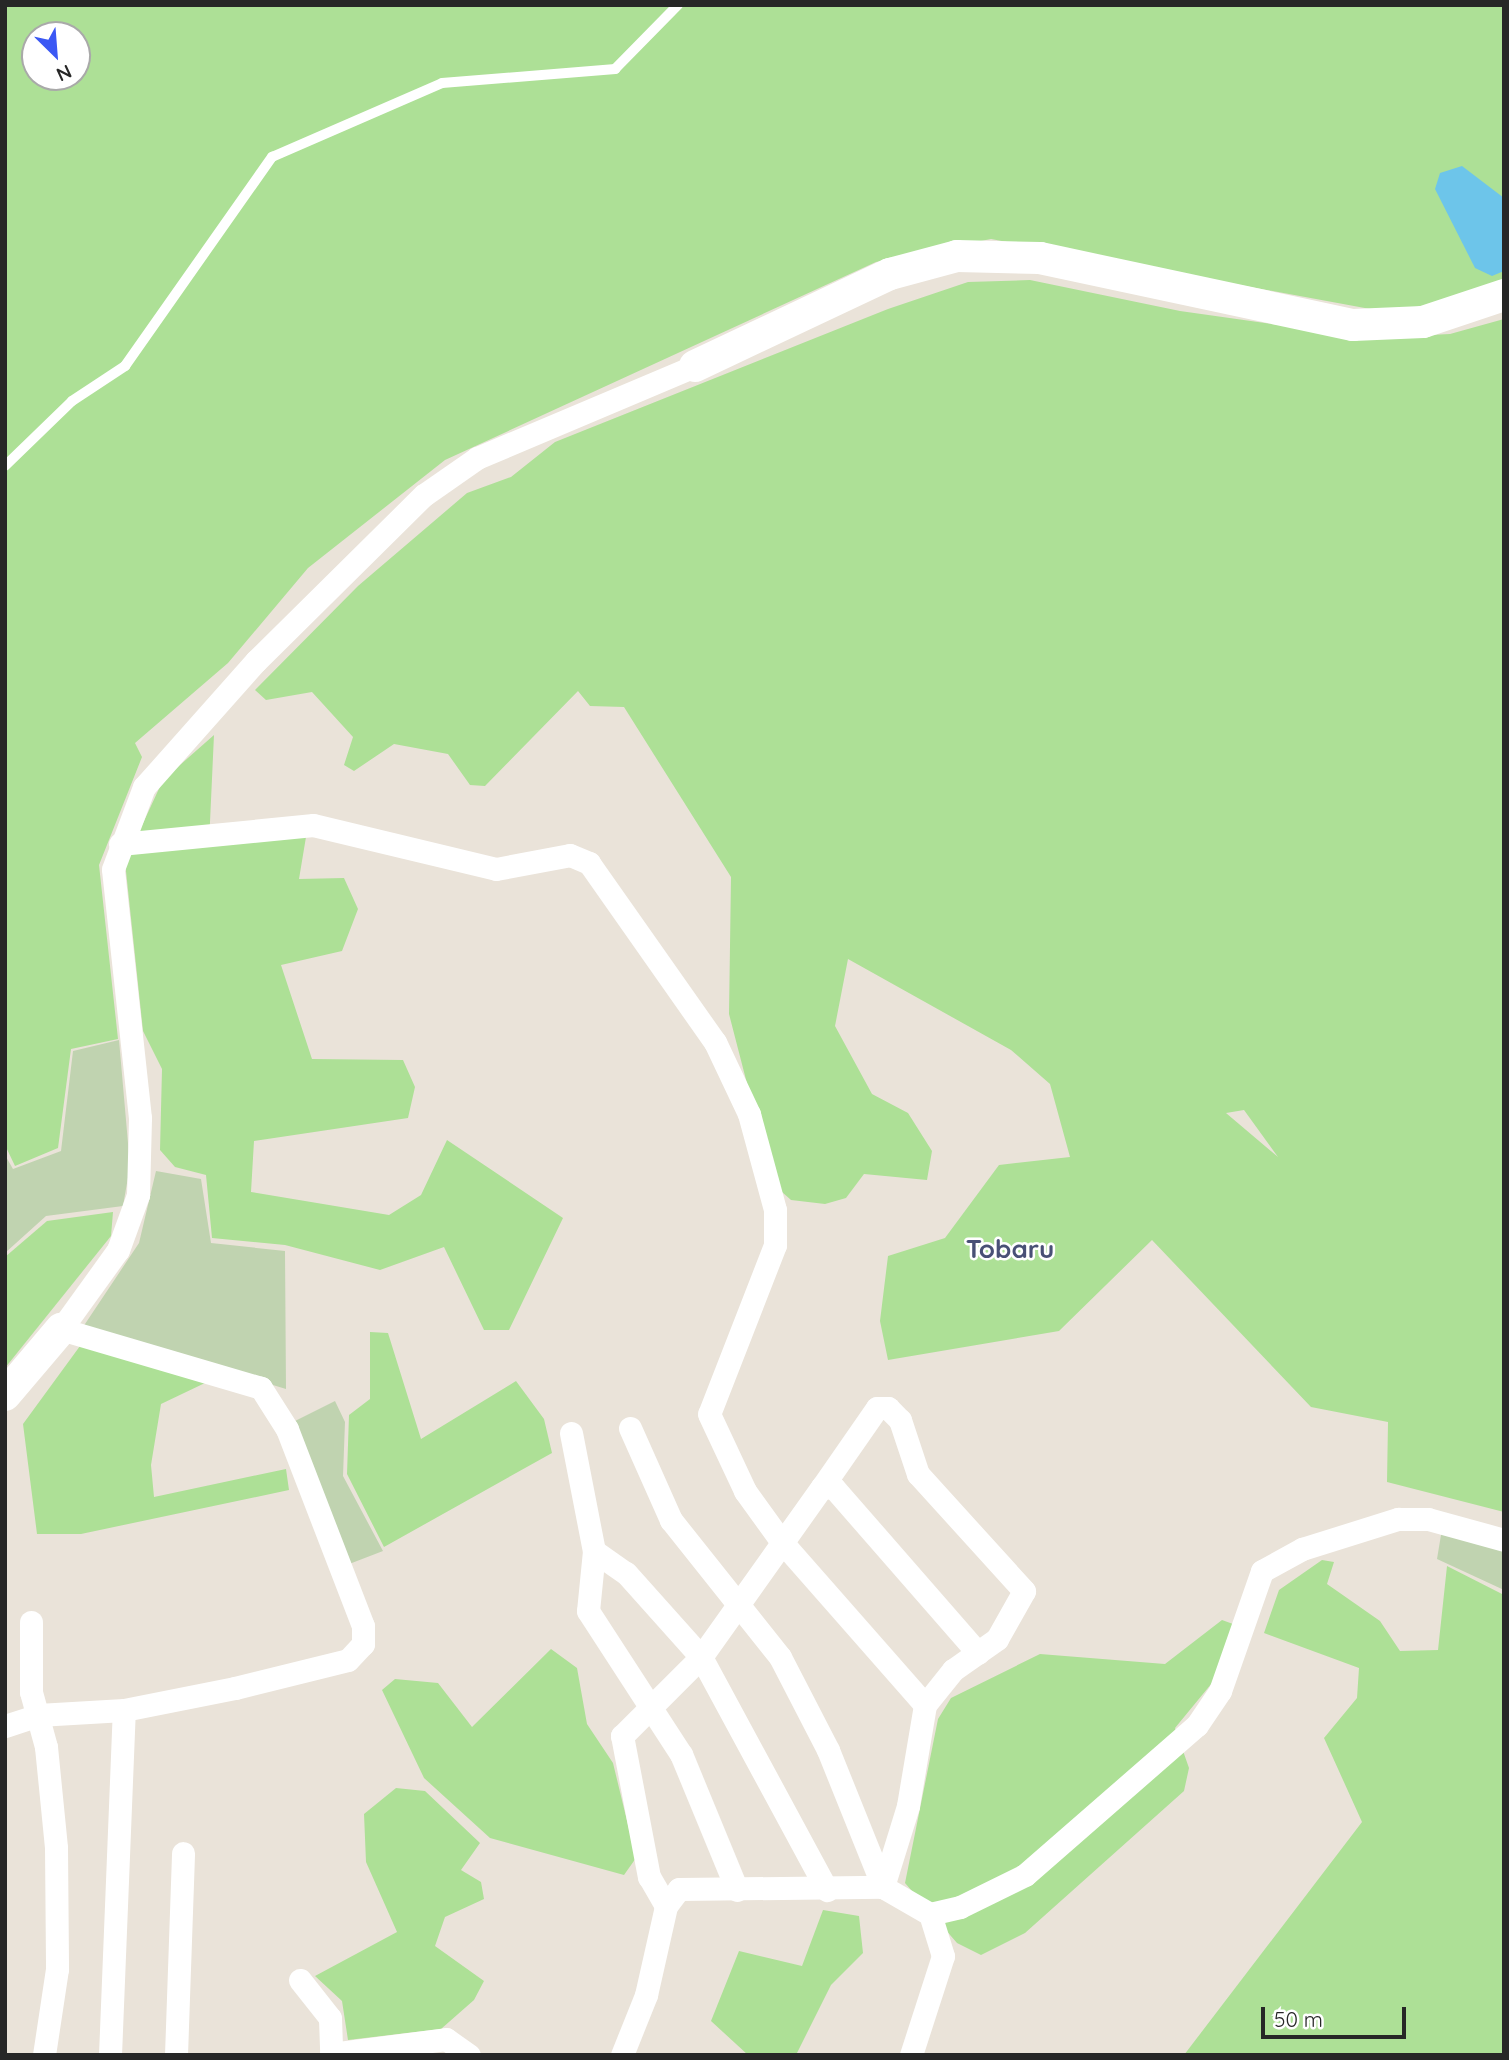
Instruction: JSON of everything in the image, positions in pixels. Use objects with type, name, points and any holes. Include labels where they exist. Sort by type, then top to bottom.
[{"type":"street","points":[[5,1395],[61,1329],[118,1250],[138,1195],[140,1118],[113,869],[120,844],[145,787],[193,731],[424,495],[477,458],[695,366],[890,274],[957,256],[1040,258],[1353,325],[1423,322],[1504,295]]},
{"type":"street","points":[[120,844],[313,825],[496,869],[570,855],[589,863],[715,1042],[750,1114],[775,1210],[775,1245],[709,1414],[745,1491],[781,1541],[925,1704]]},
{"type":"street","points":[[5,1727],[38,1715],[124,1710],[348,1660],[363,1644],[363,1626],[287,1429],[261,1388],[61,1329]]},
{"type":"street","points":[[667,1906],[649,1877],[621,1755],[622,1736],[701,1657],[734,1605],[877,1408],[900,1420],[918,1474],[1024,1591],[1009,1625],[978,1653],[953,1670],[925,1704],[908,1806],[883,1887]]},
{"type":"street","points":[[630,1428],[671,1520],[734,1605],[780,1657],[828,1749],[883,1887]]},
{"type":"street","points":[[571,1433],[594,1550],[588,1611],[681,1754],[737,1890]]},
{"type":"street","points":[[822,1487],[834,1488],[978,1653]]},
{"type":"street","points":[[930,1914],[1008,1886],[1161,1762],[1220,1690],[1262,1571],[1301,1549],[1398,1519],[1428,1519],[1504,1540]]},
{"type":"street","points":[[594,1550],[626,1573],[701,1657],[827,1890]]},
{"type":"street","points":[[31,1622],[31,1692],[38,1715],[55,1848],[57,1969],[44,2055]]},
{"type":"street","points":[[110,2055],[124,1710]]},
{"type":"street","points":[[176,2055],[183,1853]]},
{"type":"street","points":[[622,2055],[646,1995],[667,1906],[679,1889],[827,1890],[883,1887],[930,1914],[943,1956],[911,2055]]},
{"type":"street","points":[[300,1980],[330,2018],[331,2054],[446,2039],[469,2055]]},
{"type":"lane","points":[[5,467],[72,401],[125,366],[272,156],[442,83],[615,69],[678,5]]},
{"type":"green space","points":[[5,5],[1504,5],[1504,281],[1448,303],[1381,311],[991,239],[876,262],[445,460],[308,568],[228,663],[135,743],[142,757],[99,865],[118,1039],[71,1049],[58,1148],[15,1166],[5,1145]]},
{"type":"green space","points":[[1030,280],[1180,311],[1371,338],[1450,334],[1504,319],[1504,1512],[1387,1482],[1388,1422],[1311,1407],[1152,1240],[1059,1331],[888,1360],[880,1321],[888,1256],[945,1238],[999,1165],[1070,1157],[1050,1084],[1011,1050],[848,959],[835,1026],[872,1094],[908,1113],[932,1151],[927,1180],[864,1174],[846,1198],[825,1204],[791,1200],[773,1184],[729,1014],[731,877],[624,707],[590,706],[578,691],[485,786],[470,785],[448,754],[394,744],[354,771],[344,765],[353,737],[312,692],[266,700],[255,690],[358,586],[467,493],[511,477],[555,442],[888,309],[968,282]],"holes":[[[1244,1110],[1278,1157],[1226,1113]]]},
{"type":"green space","points":[[214,735],[209,844],[306,837],[299,879],[344,878],[358,909],[342,951],[281,965],[312,1059],[403,1060],[415,1087],[408,1118],[254,1141],[251,1192],[389,1215],[421,1195],[447,1140],[563,1218],[509,1330],[484,1330],[444,1247],[380,1270],[285,1245],[212,1238],[206,1175],[175,1167],[160,1150],[162,1069],[143,1031],[125,862],[163,780]]},
{"type":"green space","points":[[119,1040],[130,1166],[123,1206],[46,1216],[5,1253],[5,1155],[13,1169],[61,1151],[73,1051]]},
{"type":"green space","points":[[156,1171],[201,1179],[211,1243],[285,1251],[286,1389],[83,1327],[139,1243]]},
{"type":"green space","points":[[113,1212],[111,1236],[5,1368],[5,1257],[47,1221]]},
{"type":"green space","points":[[370,1332],[388,1333],[421,1439],[516,1381],[544,1419],[552,1453],[384,1547],[347,1474],[349,1415],[370,1399]]},
{"type":"green space","points":[[80,1346],[205,1383],[161,1404],[151,1465],[154,1497],[286,1469],[289,1490],[81,1534],[37,1534],[23,1424]]},
{"type":"green space","points":[[335,1401],[345,1422],[343,1476],[383,1551],[344,1566],[291,1423]]},
{"type":"green space","points":[[1442,1529],[1504,1550],[1504,1590],[1437,1559]]},
{"type":"green space","points":[[1322,1560],[1334,1562],[1327,1584],[1380,1621],[1400,1651],[1438,1650],[1447,1566],[1504,1595],[1504,2055],[1184,2055],[1362,1822],[1324,1738],[1357,1698],[1359,1668],[1264,1633],[1279,1590]]},
{"type":"green space","points":[[1222,1620],[1233,1624],[1212,1683],[1175,1728],[1189,1768],[1184,1791],[1025,1933],[981,1955],[957,1943],[905,1883],[938,1719],[951,1698],[1040,1654],[1165,1664]]},
{"type":"green space","points":[[551,1649],[577,1668],[587,1724],[613,1763],[636,1858],[624,1875],[490,1838],[424,1778],[382,1690],[395,1679],[438,1683],[472,1727]]},
{"type":"green space","points":[[396,1788],[425,1791],[480,1843],[461,1870],[481,1882],[484,1899],[445,1917],[435,1946],[484,1981],[474,2000],[441,2029],[348,2040],[342,2001],[315,1976],[397,1932],[366,1862],[364,1814]]},
{"type":"green space","points":[[823,1910],[859,1916],[863,1953],[831,1985],[796,2055],[748,2055],[711,2021],[739,1951],[802,1966]]},
{"type":"water","points":[[1462,166],[1504,198],[1504,271],[1492,276],[1475,268],[1435,189],[1440,173]]},
{"type":"district","name":"Tobaru","points":[[1010,1249]]}]
